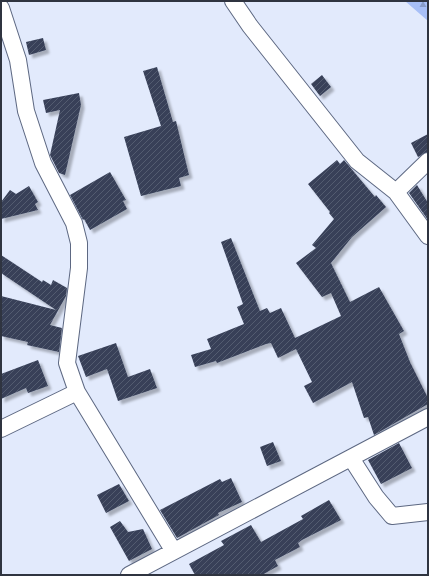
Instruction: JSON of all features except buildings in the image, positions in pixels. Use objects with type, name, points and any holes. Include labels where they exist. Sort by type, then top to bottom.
[{"type":"street","points":[[234,1],[250,26],[357,161],[396,192],[428,236]]},
{"type":"street","points":[[1,8],[18,60],[26,111],[42,163],[74,223],[78,243],[80,268],[67,363],[77,392],[173,550]]},
{"type":"street","points":[[396,192],[428,161]]},
{"type":"street","points":[[1,429],[77,392]]},
{"type":"street","points":[[129,575],[173,550],[352,458],[428,416]]},
{"type":"street","points":[[352,458],[376,497],[392,516],[428,512]]},
{"type":"green space","points":[[405,1],[428,1],[428,21]]}]
